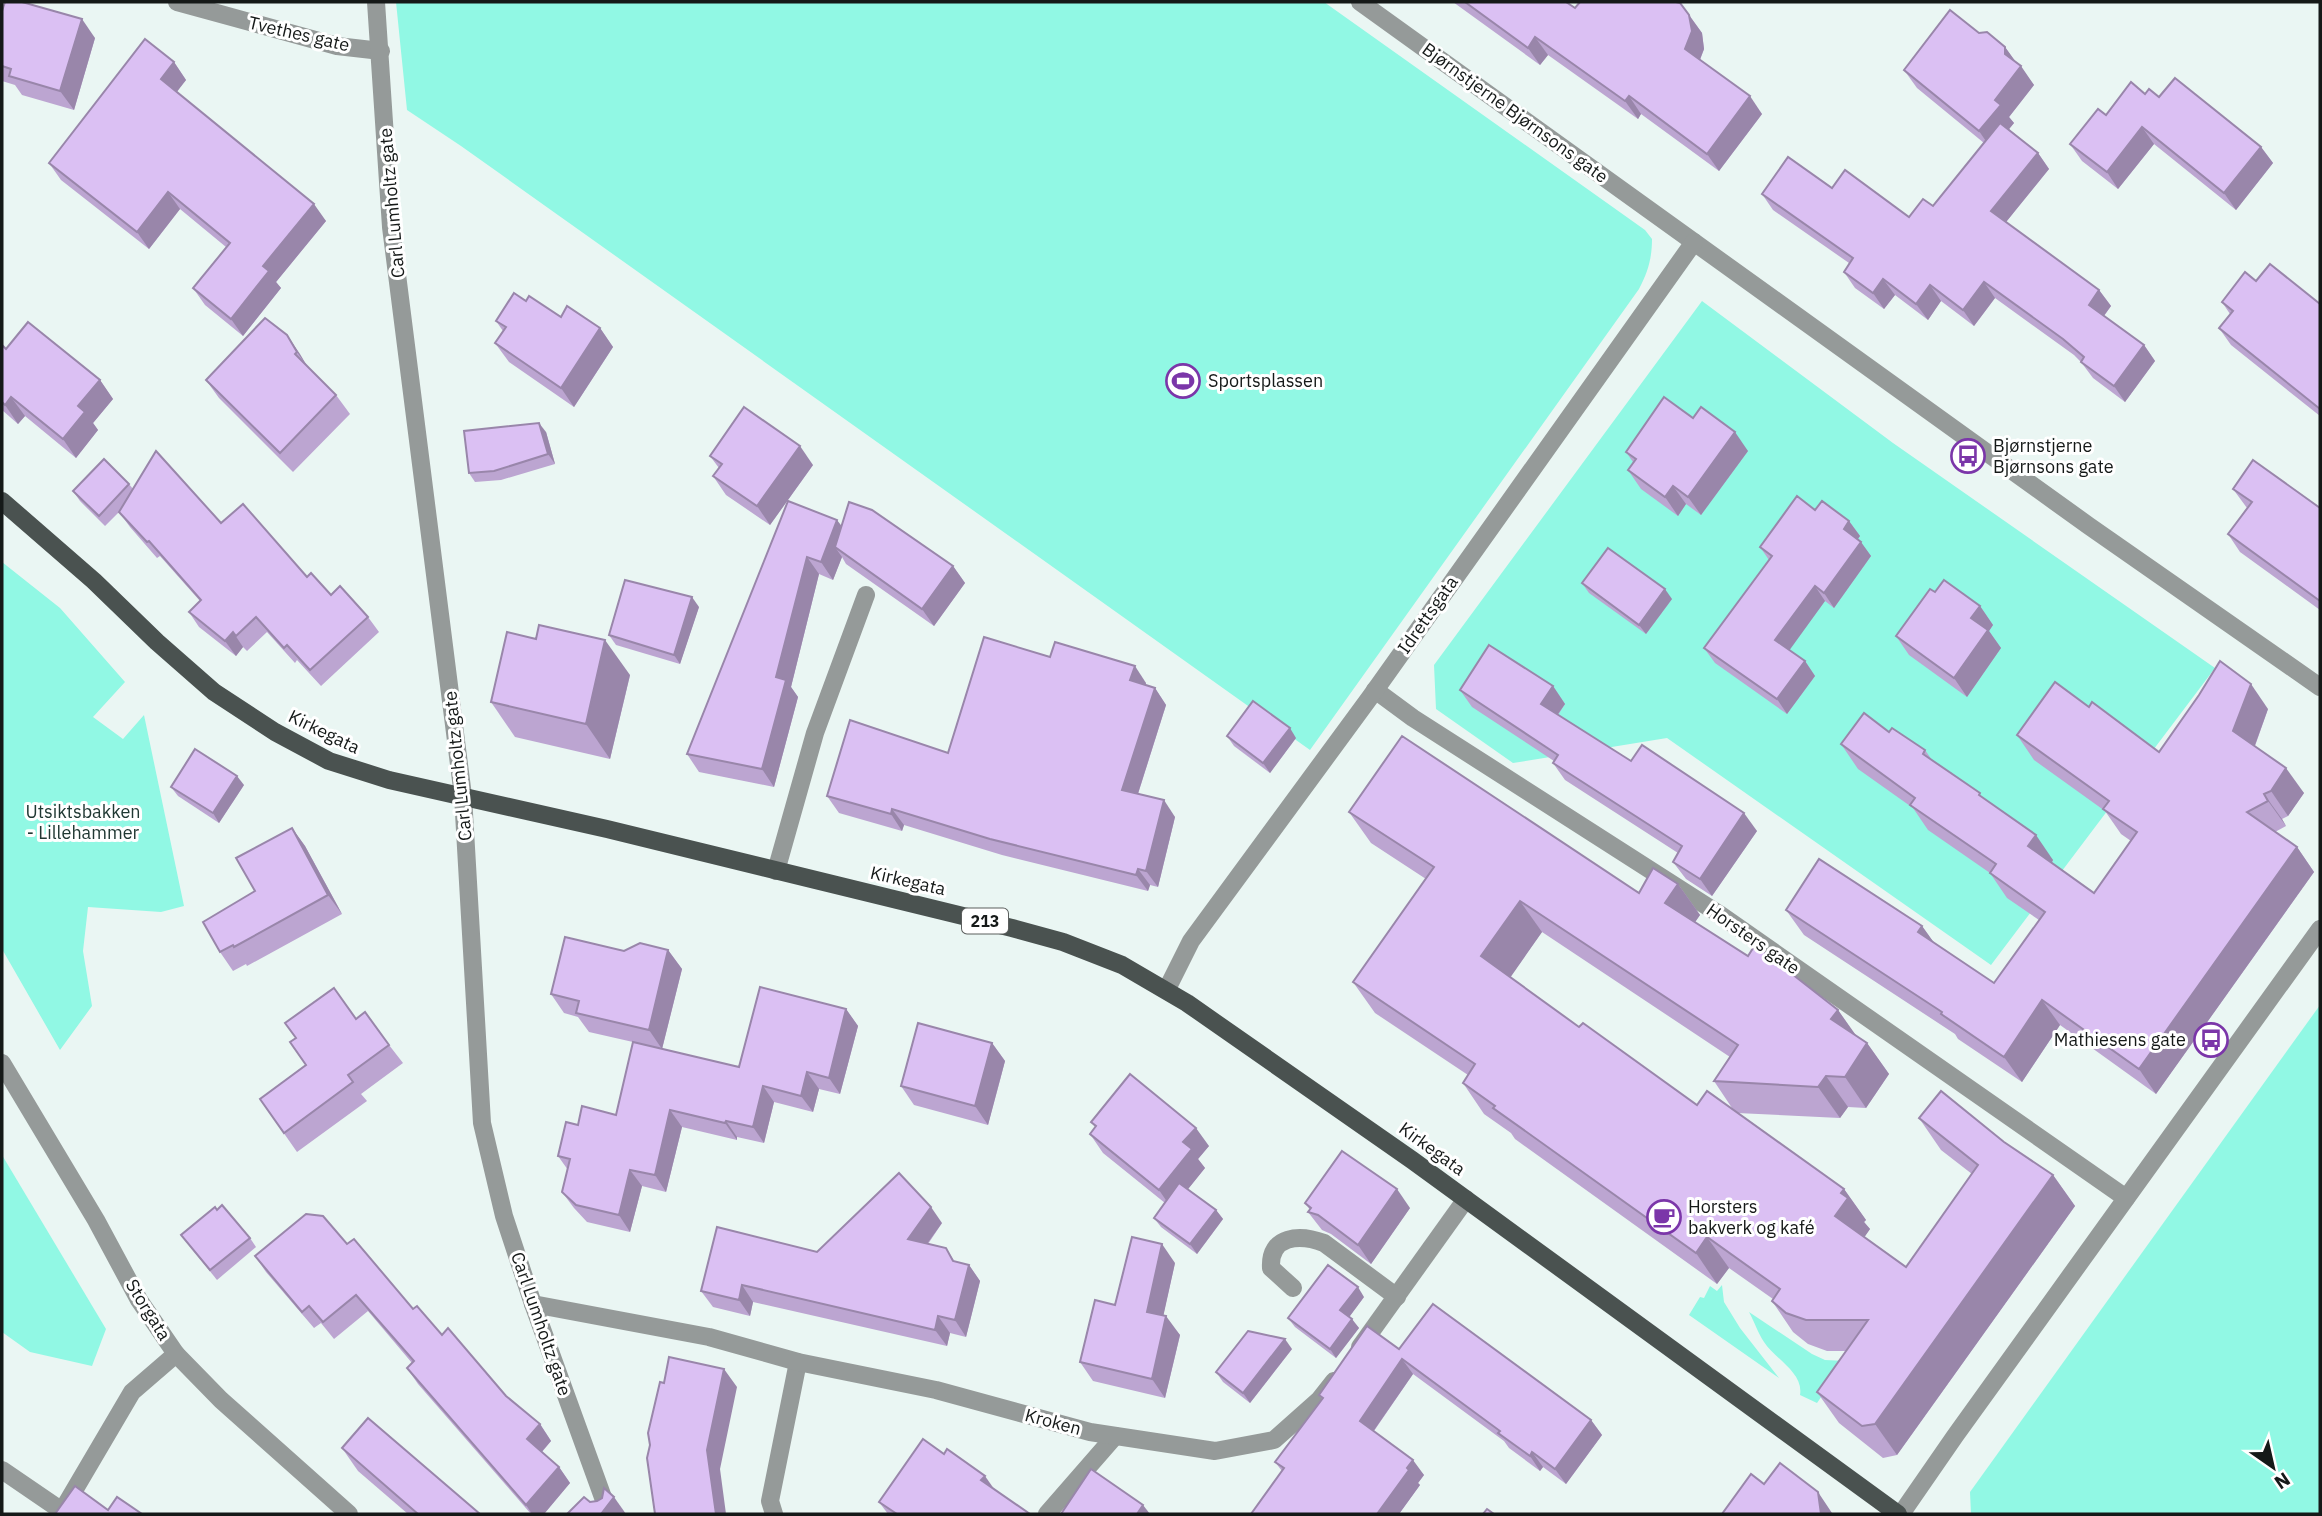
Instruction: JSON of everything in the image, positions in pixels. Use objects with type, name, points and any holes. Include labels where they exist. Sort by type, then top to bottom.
[{"type":"main road","name":"Kirkegata","points":[[2,500],[214,692],[275,732],[329,761],[352,770],[607,828],[1063,942],[1122,965],[1167,989],[1466,1199],[1900,1514]]},
{"type":"street","name":"Tvethes gate","points":[[177,2],[337,46],[381,51]]},
{"type":"street","name":"Carl Lumholtz gate","points":[[376,2],[391,227],[463,796],[482,1123],[504,1216],[533,1304],[610,1514]]},
{"type":"street","name":"Bjørnstjerne Bjørnsons gate","points":[[1360,2],[2098,532],[2320,687]]},
{"type":"street","name":"Idrettsgata","points":[[1167,989],[1191,940],[1375,690],[1694,242]]},
{"type":"street","points":[[776,871],[816,733],[866,595]]},
{"type":"street","name":"Horsters gate","points":[[1375,690],[1413,718],[1718,915],[2126,1198]]},
{"type":"street","points":[[1900,1514],[2320,929]]},
{"type":"street","name":"Storgata","points":[[2,1063],[96,1220],[139,1300],[176,1354],[221,1400],[349,1514]]},
{"type":"street","name":"Kroken","points":[[533,1304],[709,1337],[798,1362],[936,1390],[1090,1432],[1214,1451],[1274,1440],[1320,1400],[1466,1199]]},
{"type":"street","points":[[1293,1288],[1271,1268],[1270,1256],[1276,1246],[1287,1239],[1310,1238],[1324,1243],[1397,1297]]},
{"type":"street","points":[[2,1470],[62,1513],[132,1392],[176,1354]]},
{"type":"street","points":[[774,1514],[770,1501],[798,1362]]},
{"type":"street","points":[[1047,1514],[1115,1436]]},
{"type":"green space","name":"Sportsplassen","points":[[396,2],[1324,2],[1645,230],[1652,239],[1650,259],[1639,289],[1310,750],[407,110]]},
{"type":"green space","points":[[1702,301],[1893,443],[2215,668],[1991,965],[1667,738],[1513,763],[1436,709],[1434,665]]},
{"type":"green space","name":"Utsiktsbakken - Lillehammer","points":[[2,562],[60,608],[125,682],[93,717],[123,739],[144,715],[184,906],[161,912],[88,907],[83,951],[92,1006],[60,1050],[2,949]]},
{"type":"green space","points":[[2320,1005],[2320,1514],[1971,1514],[1970,1492]]},
{"type":"green space","points":[[2,1155],[106,1329],[92,1366],[30,1352],[2,1332]]},
{"type":"green space","points":[[1722,1285],[1724,1302],[1740,1328],[1779,1378],[1689,1315],[1700,1297],[1704,1298],[1710,1286],[1717,1291]]},
{"type":"green space","points":[[1749,1312],[1812,1354],[1825,1360],[1846,1361],[1817,1403],[1800,1395],[1798,1380],[1764,1342]]},
{"type":"building","points":[[5,2],[22,2],[82,19],[60,91],[9,76],[11,69],[2,66],[2,11]]},
{"type":"building","points":[[1465,2],[1566,2],[1575,8],[1580,2],[1680,3],[1689,15],[1692,31],[1685,49],[1750,96],[1707,154],[1629,96],[1625,101],[1535,37],[1528,48]]},
{"type":"building","points":[[1950,10],[1979,33],[1987,32],[2005,47],[2005,54],[2021,66],[1995,100],[2001,105],[1979,131],[1904,70]]},
{"type":"building","points":[[145,39],[174,62],[161,79],[314,204],[263,266],[269,271],[231,319],[193,288],[230,243],[168,192],[137,232],[49,163]]},
{"type":"building","points":[[2175,78],[2261,147],[2224,193],[2142,127],[2107,172],[2070,144],[2098,109],[2106,115],[2131,82],[2145,94],[2149,89],[2159,97]]},
{"type":"building","points":[[2000,123],[2038,153],[1991,211],[2099,290],[2089,305],[2144,345],[2114,386],[2081,362],[2084,357],[2063,339],[1984,282],[1963,310],[1930,285],[1916,304],[1883,279],[1873,293],[1844,272],[1853,258],[1762,194],[1788,157],[1832,188],[1845,170],[1909,217],[1923,199],[1933,206]]},
{"type":"building","points":[[2270,264],[2320,304],[2320,409],[2219,328],[2233,311],[2222,302],[2245,272],[2256,281]]},
{"type":"building","points":[[514,293],[526,301],[529,296],[561,317],[567,306],[600,328],[561,388],[495,343],[506,327],[496,321]]},
{"type":"building","points":[[265,318],[287,335],[297,352],[295,354],[336,395],[280,453],[206,380]]},
{"type":"building","points":[[28,322],[100,380],[78,406],[85,412],[63,439],[11,397],[5,405],[2,402],[2,345],[6,349]]},
{"type":"building","points":[[1664,397],[1693,418],[1701,407],[1735,432],[1688,497],[1673,486],[1665,497],[1628,470],[1636,459],[1626,452]]},
{"type":"building","points":[[744,407],[800,446],[757,506],[713,476],[722,464],[710,456]]},
{"type":"building","points":[[539,423],[548,454],[494,471],[469,473],[464,431]]},
{"type":"building","points":[[156,451],[221,523],[243,504],[307,577],[311,573],[331,595],[340,586],[368,617],[310,670],[287,645],[284,648],[256,617],[236,636],[233,632],[225,641],[189,612],[201,600],[149,541],[147,542],[119,512]]},
{"type":"building","points":[[104,459],[129,484],[99,516],[73,491]]},
{"type":"building","points":[[2253,460],[2320,508],[2320,601],[2228,534],[2252,502],[2233,489]]},
{"type":"building","points":[[1797,496],[1815,510],[1822,501],[1849,521],[1844,529],[1861,542],[1824,593],[1815,586],[1775,640],[1805,661],[1777,699],[1704,648],[1772,556],[1760,547]]},
{"type":"building","points":[[788,501],[837,520],[821,562],[807,557],[776,677],[786,680],[762,769],[687,754]]},
{"type":"building","points":[[849,502],[872,510],[953,566],[922,609],[835,547]]},
{"type":"building","points":[[1608,548],[1665,589],[1639,625],[1582,583]]},
{"type":"building","points":[[625,580],[692,597],[674,655],[609,635]]},
{"type":"building","points":[[1944,580],[1980,606],[1971,618],[1988,630],[1954,678],[1896,636],[1930,589],[1935,592]]},
{"type":"building","points":[[539,625],[605,640],[586,724],[491,702],[507,632],[536,639]]},
{"type":"building","points":[[984,637],[1050,657],[1055,642],[1135,666],[1130,680],[1155,688],[1122,790],[1164,800],[1146,871],[1138,869],[1136,875],[990,839],[892,809],[891,814],[827,796],[850,720],[948,753]]},
{"type":"building","points":[[1489,645],[1553,686],[1541,704],[1631,761],[1642,745],[1744,813],[1700,879],[1673,862],[1682,846],[1553,763],[1558,755],[1460,690]]},
{"type":"building","points":[[2220,661],[2251,684],[2233,731],[2286,768],[2271,791],[2264,794],[2268,801],[2247,812],[2297,847],[2139,1069],[2042,1000],[2004,1057],[1941,1014],[1942,1012],[1786,910],[1819,859],[1922,926],[1918,932],[1994,983],[2045,912],[1990,873],[1996,864],[1910,805],[1915,798],[1841,744],[1864,713],[1889,732],[1892,728],[1925,750],[1923,754],[2036,835],[2028,846],[2094,893],[2137,832],[2103,809],[2109,801],[2017,735],[2055,682],[2089,707],[2092,702],[2159,752]]},
{"type":"building","points":[[1253,701],[1290,728],[1263,763],[1227,736]]},
{"type":"building","points":[[1402,736],[1639,893],[1653,868],[1678,884],[1665,903],[1748,956],[1755,945],[1838,1010],[1831,1019],[1867,1043],[1845,1077],[1826,1076],[1818,1087],[1714,1081],[1738,1045],[1520,901],[1481,956],[1579,1027],[1583,1023],[1697,1105],[1707,1091],[1844,1189],[1841,1193],[1848,1198],[1835,1216],[1906,1267],[1978,1165],[1919,1118],[1941,1091],[2004,1142],[2053,1175],[1875,1424],[1862,1426],[1817,1392],[1868,1320],[1806,1320],[1786,1313],[1772,1301],[1780,1289],[1707,1237],[1696,1253],[1493,1108],[1495,1106],[1463,1083],[1475,1064],[1353,982],[1434,867],[1349,812]]},
{"type":"building","points":[[195,749],[237,776],[213,813],[171,787]]},
{"type":"building","points":[[292,828],[328,895],[234,947],[233,945],[220,952],[203,922],[255,891],[236,858]]},
{"type":"building","points":[[565,937],[624,951],[640,943],[668,950],[649,1030],[576,1013],[579,1001],[551,994]]},
{"type":"building","points":[[760,987],[846,1009],[829,1078],[807,1072],[801,1096],[763,1086],[753,1127],[670,1110],[655,1175],[630,1170],[619,1215],[576,1205],[562,1192],[570,1159],[558,1156],[566,1122],[578,1125],[582,1106],[616,1115],[633,1042],[739,1067]]},
{"type":"building","points":[[334,988],[356,1019],[365,1012],[389,1045],[348,1075],[353,1082],[284,1133],[260,1099],[306,1065],[290,1042],[296,1038],[285,1023]]},
{"type":"building","points":[[918,1023],[992,1043],[975,1106],[901,1086]]},
{"type":"building","points":[[1130,1074],[1196,1128],[1183,1142],[1192,1149],[1159,1190],[1090,1134],[1096,1126],[1091,1122]]},
{"type":"building","points":[[1342,1151],[1397,1189],[1358,1245],[1318,1215],[1308,1212],[1311,1208],[1305,1203]]},
{"type":"building","points":[[899,1173],[931,1207],[908,1239],[946,1248],[953,1261],[969,1265],[955,1320],[938,1316],[935,1330],[742,1285],[739,1300],[701,1291],[717,1227],[817,1252]]},
{"type":"building","points":[[1179,1183],[1216,1210],[1190,1244],[1154,1218]]},
{"type":"building","points":[[222,1205],[250,1238],[210,1270],[181,1235],[215,1207],[217,1210]]},
{"type":"building","points":[[306,1214],[323,1216],[347,1244],[354,1239],[413,1309],[417,1306],[442,1335],[448,1328],[506,1396],[540,1424],[527,1439],[559,1467],[526,1505],[407,1368],[414,1361],[356,1295],[323,1322],[309,1306],[302,1312],[255,1256]]},
{"type":"building","points":[[1132,1237],[1162,1244],[1147,1312],[1166,1316],[1152,1379],[1080,1362],[1095,1300],[1115,1305]]},
{"type":"building","points":[[1328,1265],[1358,1287],[1340,1310],[1352,1319],[1330,1349],[1288,1318]]},
{"type":"building","points":[[1433,1304],[1591,1420],[1555,1469],[1532,1452],[1530,1456],[1498,1433],[1500,1431],[1402,1359],[1360,1421],[1413,1460],[1407,1468],[1409,1470],[1377,1514],[1251,1514],[1284,1468],[1275,1462],[1323,1398],[1319,1395],[1367,1326],[1399,1349]]},
{"type":"building","points":[[1248,1331],[1285,1339],[1243,1393],[1216,1372]]},
{"type":"building","points":[[669,1357],[724,1369],[707,1450],[716,1514],[655,1514],[647,1458],[650,1445],[648,1433],[660,1382],[664,1383]]},
{"type":"building","points":[[368,1418],[480,1514],[418,1514],[342,1448]]},
{"type":"building","points":[[923,1439],[944,1454],[947,1449],[985,1476],[981,1480],[1030,1514],[897,1514],[879,1502]]},
{"type":"building","points":[[1780,1463],[1818,1492],[1821,1514],[1722,1514],[1751,1474],[1764,1484]]},
{"type":"building","points":[[1091,1469],[1143,1505],[1137,1514],[1061,1514]]},
{"type":"building","points":[[75,1486],[108,1510],[117,1497],[142,1514],[55,1514]]},
{"type":"building","points":[[604,1488],[614,1497],[601,1514],[567,1514],[584,1497],[590,1502],[602,1498]]},
{"type":"place","name":"Sportsplassen","points":[[1183,381]]},
{"type":"place","name":"Bjørnstjerne Bjørnsons gate","points":[[1968,456]]},
{"type":"place","name":"Mathiesens gate","points":[[2211,1040]]},
{"type":"place","name":"Horsters bakverk og kafé","points":[[1664,1217]]}]
